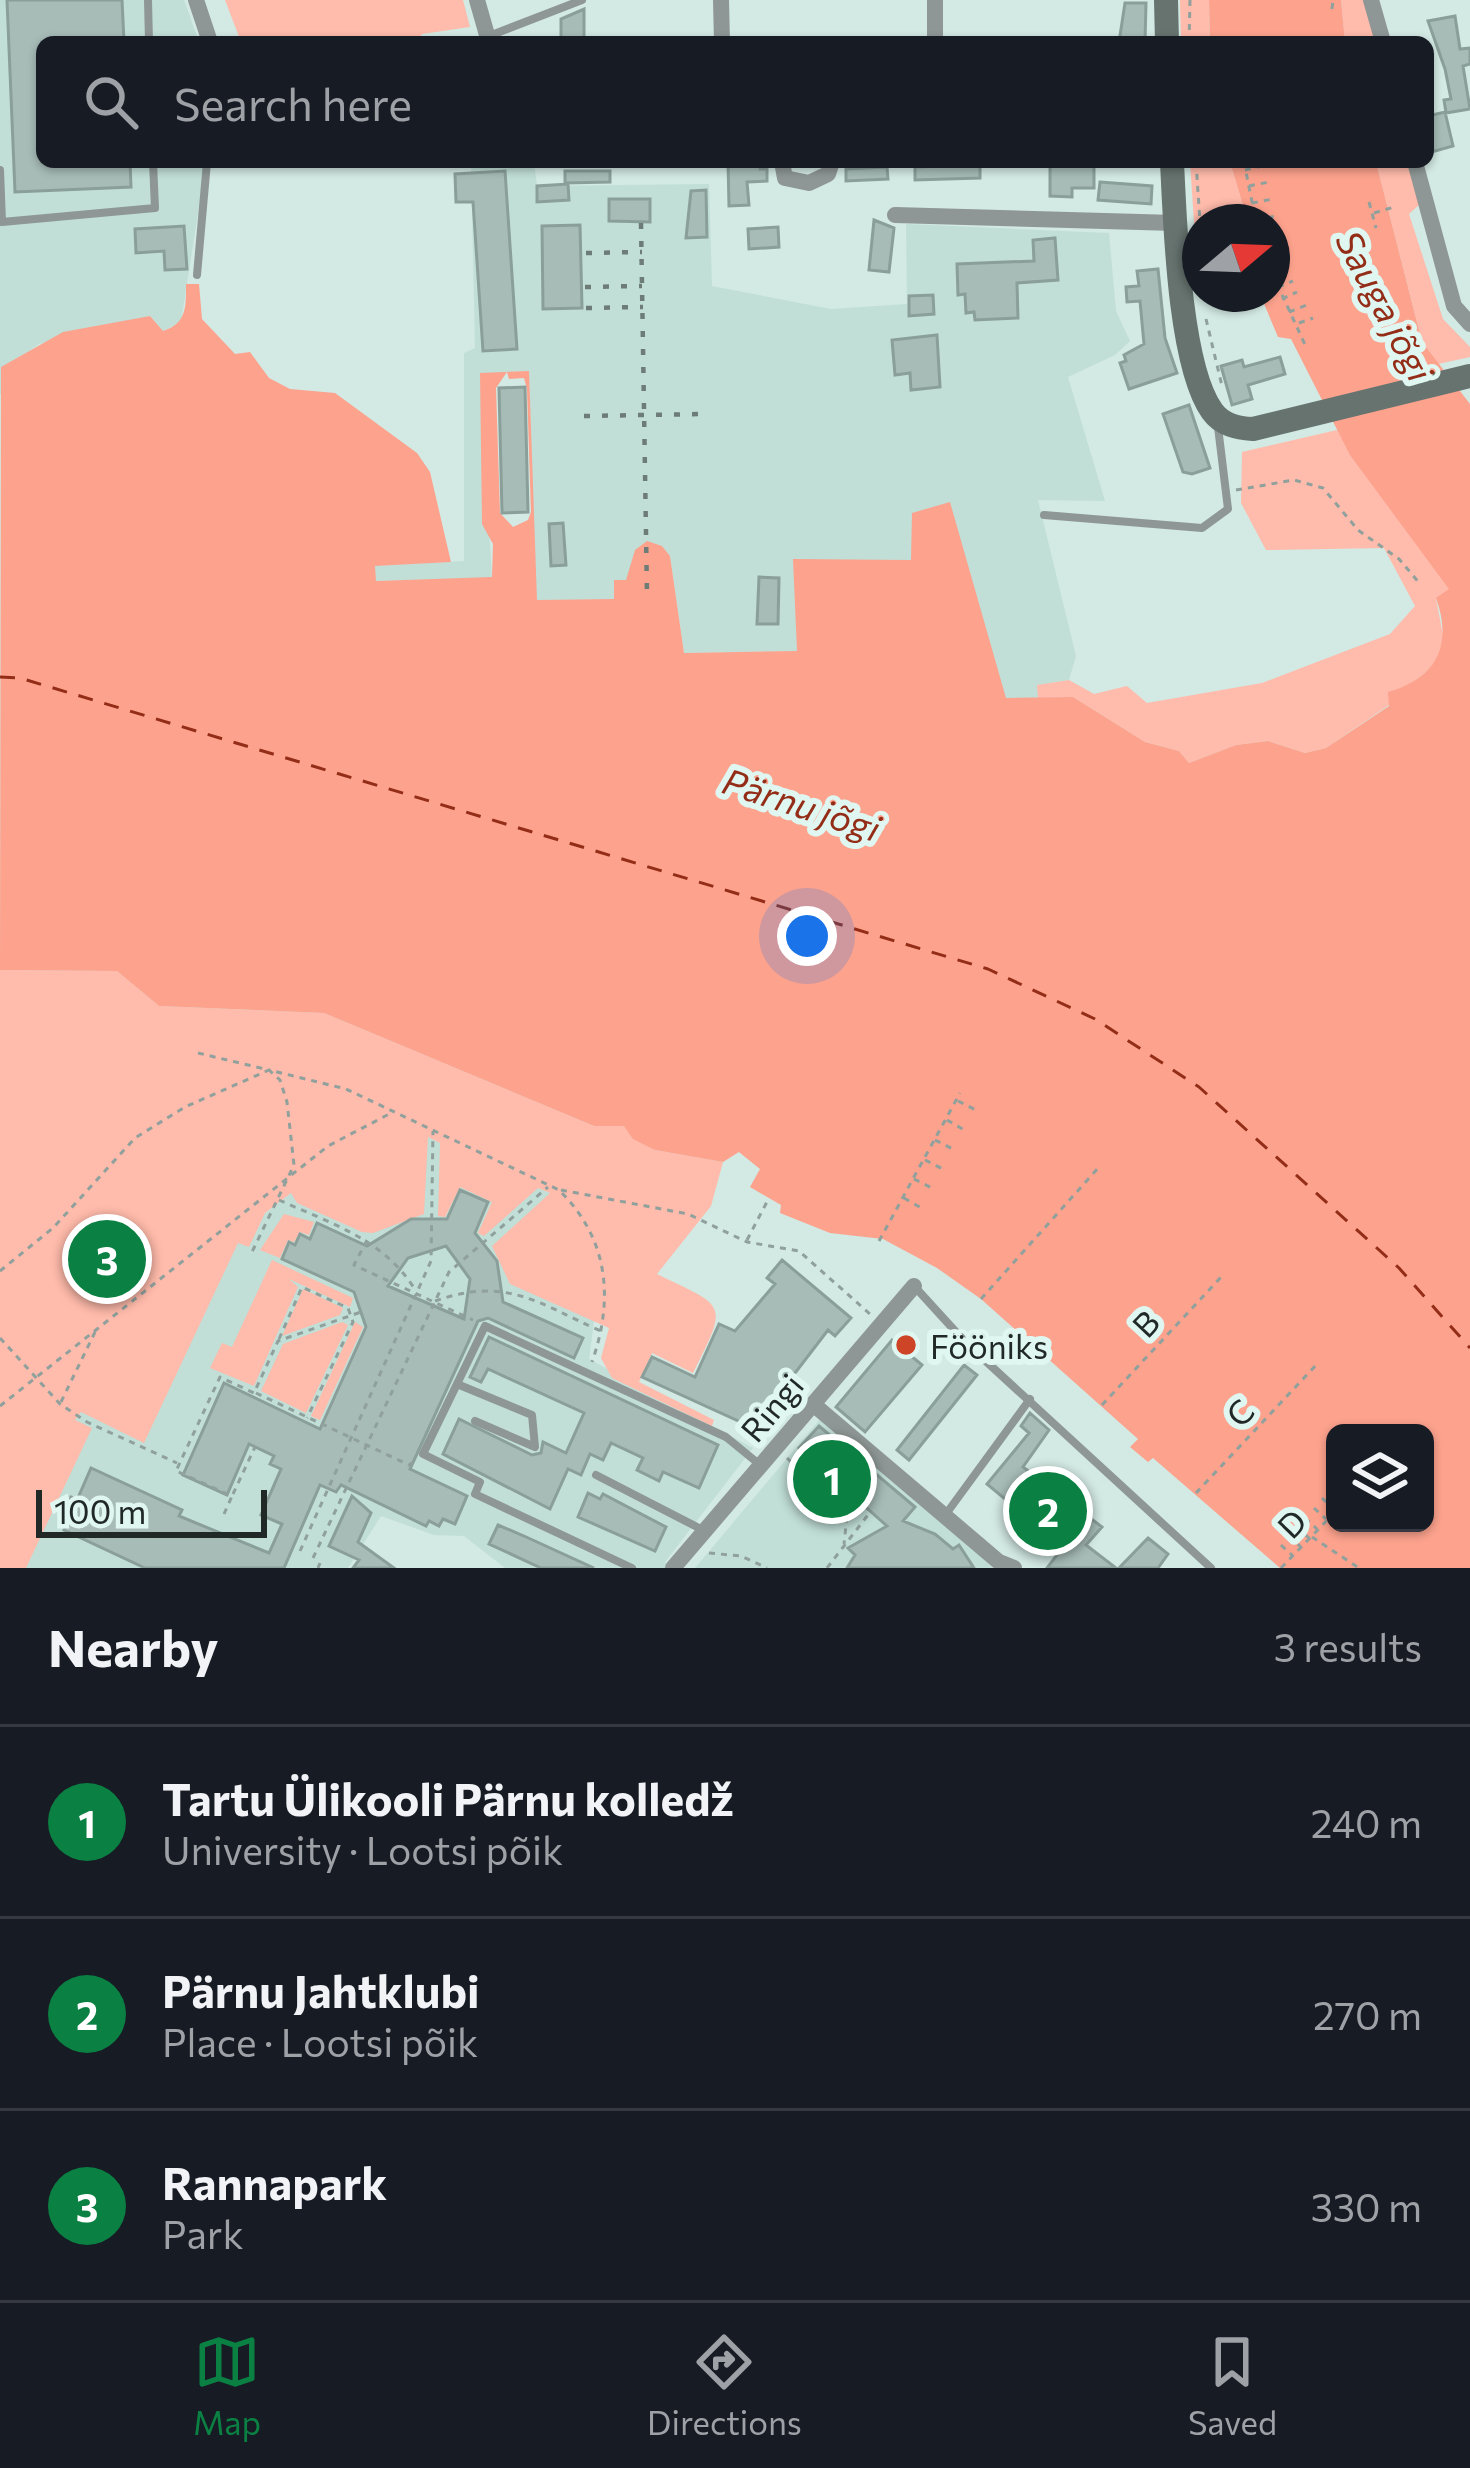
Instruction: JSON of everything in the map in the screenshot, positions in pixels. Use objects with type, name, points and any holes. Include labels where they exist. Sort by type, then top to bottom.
[{"type":"main road","points":[[1166,0],[1166,36]]},
{"type":"main road","points":[[1174,168],[1183,204]]},
{"type":"main road","points":[[1191,312],[1192,352],[1206,401],[1253,429],[1470,376]]},
{"type":"street","points":[[196,0],[209,36]]},
{"type":"street","points":[[477,0],[487,36]]},
{"type":"street","points":[[721,0],[722,36]]},
{"type":"street","points":[[935,0],[935,36]]},
{"type":"street","points":[[1371,0],[1381,36]]},
{"type":"street","points":[[783,168],[785,178],[800,183],[819,180],[828,168]]},
{"type":"street","points":[[1417,168],[1454,306],[1470,324]]},
{"type":"street","points":[[895,215],[1182,222]]},
{"type":"street","name":"Ringi","points":[[673,1568],[914,1286]]},
{"type":"street","points":[[813,1404],[1014,1568]]},
{"type":"lane","points":[[148,0],[149,36]]},
{"type":"lane","points":[[495,36],[582,0]]},
{"type":"lane","points":[[0,170],[1,226],[155,208],[153,168]]},
{"type":"lane","points":[[197,275],[207,168]]},
{"type":"lane","points":[[1044,515],[1202,528],[1228,509],[1223,409]]},
{"type":"lane","points":[[914,1286],[1211,1568]]},
{"type":"lane","points":[[632,1568],[476,1494],[480,1482],[424,1455],[485,1326],[726,1437],[760,1466]]},
{"type":"lane","points":[[457,1384],[532,1415],[535,1447],[475,1421]]},
{"type":"lane","points":[[946,1514],[1030,1399]]},
{"type":"lane","points":[[596,1475],[705,1531]]},
{"type":"path","points":[[1190,0],[1190,36]]},
{"type":"path","points":[[1332,9],[1333,0]]},
{"type":"path","points":[[1190,204],[1195,168]]},
{"type":"path","points":[[1253,168],[1245,170],[1252,203],[1273,199]]},
{"type":"path","points":[[1249,186],[1269,182]]},
{"type":"path","points":[[1369,202],[1376,228]]},
{"type":"path","points":[[1372,213],[1394,207]]},
{"type":"path","points":[[1290,295],[1297,292]]},
{"type":"path","points":[[1307,305],[1287,313],[1298,324],[1307,349]]},
{"type":"path","points":[[1204,312],[1223,409]]},
{"type":"path","points":[[1298,324],[1313,318]]},
{"type":"path","points":[[1228,493],[1294,480],[1323,488],[1358,530],[1399,559],[1421,585]]},
{"type":"path","points":[[198,1053],[346,1089],[559,1190],[688,1214],[747,1242],[800,1251],[881,1324]]},
{"type":"path","points":[[252,1252],[294,1165],[292,1126],[280,1080],[269,1070]]},
{"type":"path","points":[[0,1271],[53,1228],[135,1138],[207,1096],[269,1070]]},
{"type":"path","points":[[879,1241],[960,1093]]},
{"type":"path","points":[[956,1100],[978,1111]]},
{"type":"path","points":[[0,1406],[328,1145],[394,1111]]},
{"type":"path","points":[[946,1120],[966,1131]]},
{"type":"path","points":[[300,1551],[431,1261],[433,1130]]},
{"type":"path","points":[[935,1139],[955,1150]]},
{"type":"path","points":[[924,1159],[945,1170]]},
{"type":"path","points":[[981,1299],[1099,1168]]},
{"type":"path","points":[[914,1178],[934,1189]]},
{"type":"path","points":[[313,1558],[449,1272],[549,1186]]},
{"type":"path","points":[[559,1190],[582,1213],[603,1263],[603,1332],[588,1374]]},
{"type":"path","points":[[903,1197],[923,1209]]},
{"type":"path","points":[[747,1242],[770,1198]]},
{"type":"path","points":[[278,1199],[367,1240],[400,1266],[416,1293]]},
{"type":"path","points":[[367,1240],[354,1265],[485,1326]]},
{"type":"path","name":"B","points":[[1102,1405],[1223,1275]]},
{"type":"path","points":[[254,1393],[302,1287],[348,1308],[353,1322],[308,1418]]},
{"type":"path","points":[[434,1302],[464,1291],[504,1288],[603,1332]]},
{"type":"path","points":[[278,1341],[361,1312]]},
{"type":"path","points":[[60,1404],[97,1328]]},
{"type":"path","points":[[0,1338],[60,1404],[179,1465]]},
{"type":"path","name":"C","points":[[1196,1493],[1318,1363]]},
{"type":"path","points":[[232,1496],[176,1471],[220,1377],[409,1465],[424,1455]]},
{"type":"path","points":[[224,1514],[255,1447]]},
{"type":"path","points":[[786,1457],[847,1516],[844,1544]]},
{"type":"path","points":[[1322,1498],[1326,1502]]},
{"type":"path","points":[[1314,1508],[1326,1519]]},
{"type":"path","points":[[827,1568],[871,1511]]},
{"type":"path","points":[[1305,1518],[1318,1530]]},
{"type":"path","name":"D","points":[[1281,1568],[1326,1521]]},
{"type":"path","points":[[1297,1527],[1360,1568]]},
{"type":"path","points":[[1289,1536],[1301,1547]]},
{"type":"path","points":[[1281,1545],[1293,1556]]},
{"type":"path","points":[[701,1554],[721,1551],[767,1568]]},
{"type":"shaded area","points":[[0,0],[184,0],[197,36],[36,36],[36,168],[205,168],[181,322],[163,331],[150,316],[39,344],[9,365],[0,396]]},
{"type":"shaded area","points":[[225,0],[463,0],[470,27],[421,36],[239,36]]},
{"type":"shaded area","points":[[1180,0],[1209,0],[1210,36],[1181,36]]},
{"type":"shaded area","points":[[1341,0],[1365,0],[1374,36],[1344,36]]},
{"type":"shaded area","points":[[471,168],[535,168],[537,186],[709,184],[712,286],[831,309],[907,304],[906,224],[1109,233],[1116,311],[1130,341],[1115,355],[1068,377],[1105,501],[1038,500],[1076,656],[1069,680],[1038,685],[1038,698],[1006,698],[912,560],[797,651],[684,653],[670,556],[662,546],[623,583],[614,582],[615,599],[536,601],[529,371],[480,374],[492,578],[375,581],[374,566],[464,561],[464,353],[475,348]]},
{"type":"shaded area","points":[[1190,168],[1232,168],[1243,204],[1193,204]]},
{"type":"shaded area","points":[[1378,168],[1410,168],[1419,205],[1409,214],[1443,319],[1470,347],[1470,357],[1438,364],[1422,342]]},
{"type":"shaded area","points":[[1337,430],[1450,589],[1436,599],[1445,645],[1422,675],[1389,692],[1389,705],[1326,748],[1305,753],[1268,741],[1236,745],[1189,763],[1179,751],[1145,742],[1073,697],[1038,698],[1037,685],[1069,680],[1094,694],[1127,686],[1147,703],[1262,683],[1390,634],[1415,606],[1384,548],[1266,550],[1241,503],[1242,452]]},
{"type":"shaded area","points":[[0,970],[117,971],[159,1006],[324,1013],[594,1126],[624,1126],[655,1150],[723,1162],[711,1206],[657,1274],[708,1301],[716,1319],[712,1332],[693,1373],[652,1353],[639,1382],[714,1420],[712,1426],[612,1378],[601,1358],[609,1328],[510,1284],[492,1246],[550,1193],[538,1188],[484,1236],[478,1233],[492,1202],[460,1187],[445,1217],[438,1216],[440,1143],[428,1137],[424,1214],[373,1233],[362,1232],[297,1203],[291,1193],[265,1213],[249,1247],[238,1243],[144,1443],[81,1412],[75,1420],[92,1428],[26,1568],[0,1568]]},
{"type":"shaded area","points":[[405,1126],[558,1197],[599,1284],[589,1359],[753,1448],[665,1562],[671,1568],[505,1568],[464,1536],[434,1535],[381,1516],[348,1568],[0,1568],[41,1458],[233,1239],[363,1136]]},
{"type":"shaded area","points":[[284,1214],[314,1222],[309,1235],[300,1232],[294,1242],[288,1240],[280,1258],[260,1250]]},
{"type":"shaded area","points":[[272,1260],[353,1298],[350,1307],[289,1279],[298,1287],[254,1386],[210,1368],[222,1343],[232,1347]]},
{"type":"shaded area","points":[[303,1289],[343,1308],[340,1315],[282,1336]]},
{"type":"shaded area","points":[[342,1322],[348,1325],[306,1413],[261,1391],[283,1344]]},
{"type":"shaded area","points":[[355,1322],[363,1327],[320,1420],[311,1416]]},
{"type":"shaded area","points":[[821,1418],[965,1541],[993,1568],[695,1568]]},
{"type":"water","points":[[1209,0],[1341,0],[1344,36],[1210,36]]},
{"type":"water","points":[[1232,168],[1378,168],[1422,342],[1470,404],[1470,1568],[1280,1568],[1153,1458],[1148,1462],[1130,1447],[1138,1439],[981,1299],[883,1239],[830,1233],[780,1213],[781,1205],[750,1187],[760,1169],[739,1152],[723,1162],[655,1150],[633,1139],[624,1126],[594,1126],[324,1013],[159,1006],[117,971],[0,970],[1,367],[63,332],[150,316],[163,331],[181,319],[186,284],[199,284],[202,319],[235,354],[250,352],[269,378],[290,389],[335,393],[417,453],[430,472],[451,562],[375,566],[376,581],[492,577],[493,544],[482,524],[480,373],[529,371],[537,600],[614,599],[614,580],[626,580],[635,550],[647,541],[662,546],[670,556],[684,653],[797,651],[793,559],[911,560],[912,513],[950,502],[1006,698],[1073,697],[1145,742],[1179,751],[1189,763],[1236,745],[1268,741],[1305,753],[1326,748],[1389,706],[1388,692],[1419,678],[1441,645],[1436,598],[1449,589],[1350,455],[1291,339],[1278,337],[1268,312],[1290,312],[1290,204],[1243,204]]},
{"type":"pier","points":[[507,372],[509,379],[524,378],[527,389],[531,512],[528,520],[513,527],[500,513],[496,388]]},
{"type":"building","points":[[7,0],[122,0],[124,36],[36,36],[36,168],[130,168],[131,187],[15,192]]},
{"type":"building","points":[[1125,3],[1146,3],[1145,36],[1120,36]]},
{"type":"building","points":[[584,9],[584,36],[561,36],[561,19]]},
{"type":"building","points":[[1455,16],[1460,49],[1470,48],[1470,64],[1463,66],[1470,109],[1446,113],[1444,100],[1451,99],[1428,21]]},
{"type":"building","points":[[1445,112],[1453,146],[1434,151],[1434,115]]},
{"type":"building","points":[[728,168],[767,169],[767,181],[747,182],[749,205],[729,206]]},
{"type":"building","points":[[887,168],[888,179],[846,181],[846,169]]},
{"type":"building","points":[[915,168],[980,168],[980,178],[915,180]]},
{"type":"building","points":[[1050,168],[1094,168],[1094,188],[1072,188],[1072,197],[1050,196]]},
{"type":"building","points":[[505,171],[517,349],[483,351],[473,202],[456,202],[455,174]]},
{"type":"building","points":[[565,171],[610,171],[610,182],[565,183]]},
{"type":"building","points":[[1100,182],[1152,186],[1151,204],[1098,200]]},
{"type":"building","points":[[568,184],[569,200],[537,202],[537,186]]},
{"type":"building","points":[[706,190],[707,237],[686,238],[691,191]]},
{"type":"building","points":[[609,199],[650,199],[650,222],[609,221]]},
{"type":"building","points":[[874,220],[894,228],[889,272],[869,270]]},
{"type":"building","points":[[580,225],[582,308],[543,309],[542,226]]},
{"type":"building","points":[[184,226],[187,269],[165,270],[164,251],[136,253],[135,229]]},
{"type":"building","points":[[778,227],[779,247],[749,249],[748,229]]},
{"type":"building","points":[[1055,238],[1058,280],[1017,283],[1018,318],[975,320],[974,312],[966,313],[965,294],[958,295],[957,264],[1034,261],[1033,240]]},
{"type":"building","points":[[1158,269],[1165,338],[1177,373],[1129,389],[1120,363],[1126,361],[1124,355],[1144,344],[1140,301],[1127,302],[1126,287],[1139,286],[1137,271]]},
{"type":"building","points":[[933,295],[934,314],[909,316],[909,296]]},
{"type":"building","points":[[937,335],[940,387],[911,390],[910,373],[895,375],[892,340]]},
{"type":"building","points":[[1280,357],[1285,374],[1248,385],[1252,399],[1232,405],[1221,366],[1242,360],[1244,367]]},
{"type":"building","points":[[525,387],[528,512],[502,513],[499,388]]},
{"type":"building","points":[[1189,405],[1210,468],[1192,474],[1183,472],[1163,414]]},
{"type":"building","points":[[563,523],[566,565],[551,566],[549,524]]},
{"type":"building","points":[[759,577],[779,578],[778,624],[757,624]]},
{"type":"building","points":[[460,1190],[488,1202],[475,1233],[497,1261],[503,1302],[583,1338],[574,1358],[488,1318],[478,1321],[410,1469],[467,1496],[455,1524],[443,1519],[439,1526],[429,1521],[426,1526],[341,1485],[336,1492],[320,1485],[284,1568],[145,1568],[64,1530],[72,1514],[64,1511],[71,1497],[77,1500],[91,1468],[182,1510],[179,1516],[269,1553],[282,1524],[261,1515],[281,1469],[270,1464],[274,1456],[249,1444],[227,1495],[183,1475],[224,1383],[320,1429],[366,1327],[354,1292],[282,1259],[289,1242],[295,1245],[300,1234],[310,1239],[317,1223],[367,1246],[411,1219],[447,1219]],"holes":[[[446,1246],[470,1279],[464,1319],[388,1286],[408,1258]]]},
{"type":"building","points":[[782,1260],[851,1318],[835,1336],[828,1330],[776,1398],[771,1396],[756,1429],[642,1377],[652,1357],[695,1377],[719,1324],[735,1331],[775,1284],[767,1278]]},
{"type":"building","points":[[489,1337],[718,1445],[699,1488],[663,1472],[659,1481],[637,1470],[643,1458],[611,1443],[603,1460],[590,1454],[581,1475],[568,1469],[550,1509],[443,1454],[459,1419],[532,1455],[541,1453],[543,1442],[566,1453],[584,1413],[488,1369],[481,1382],[470,1377]]},
{"type":"building","points":[[892,1340],[922,1365],[865,1432],[836,1407]]},
{"type":"building","points":[[964,1365],[977,1375],[909,1460],[897,1450]]},
{"type":"building","points":[[1030,1413],[1049,1430],[1023,1467],[1102,1527],[1086,1545],[1116,1568],[1047,1568],[1063,1547],[987,1484],[1029,1433],[1021,1426]]},
{"type":"building","points":[[819,1426],[915,1507],[903,1521],[935,1534],[953,1549],[959,1545],[974,1568],[847,1568],[855,1555],[848,1548],[887,1526],[799,1448]]},
{"type":"building","points":[[588,1493],[600,1499],[603,1494],[666,1527],[655,1551],[578,1517]]},
{"type":"building","points":[[352,1496],[371,1513],[358,1542],[394,1568],[353,1568],[359,1560],[329,1546]]},
{"type":"building","points":[[498,1525],[594,1568],[541,1568],[489,1544]]},
{"type":"building","points":[[1148,1538],[1168,1554],[1158,1568],[1119,1568]]},
{"type":"ferry route","points":[[0,677],[20,678],[988,969],[1095,1019],[1199,1087],[1399,1268],[1470,1348]]},
{"type":"railway","points":[[641,223],[647,595]]},
{"type":"railway","points":[[586,253],[642,252]]},
{"type":"railway","points":[[585,287],[642,286]]},
{"type":"railway","points":[[586,308],[643,307]]},
{"type":"railway","points":[[584,416],[704,414]]},
{"type":"place","name":"Rannapark","points":[[107,1259]]},
{"type":"place","name":"Fööniks","points":[[906,1345]]},
{"type":"place","name":"Tartu Ülikooli Pärnu kolledž","points":[[832,1479]]},
{"type":"place","name":"Pärnu Jahtklubi","points":[[1048,1511]]},
{"type":"water label","name":"Sauga jõgi","points":[[1386,305]]},
{"type":"water label","name":"Pärnu jõgi","points":[[802,803]]}]
